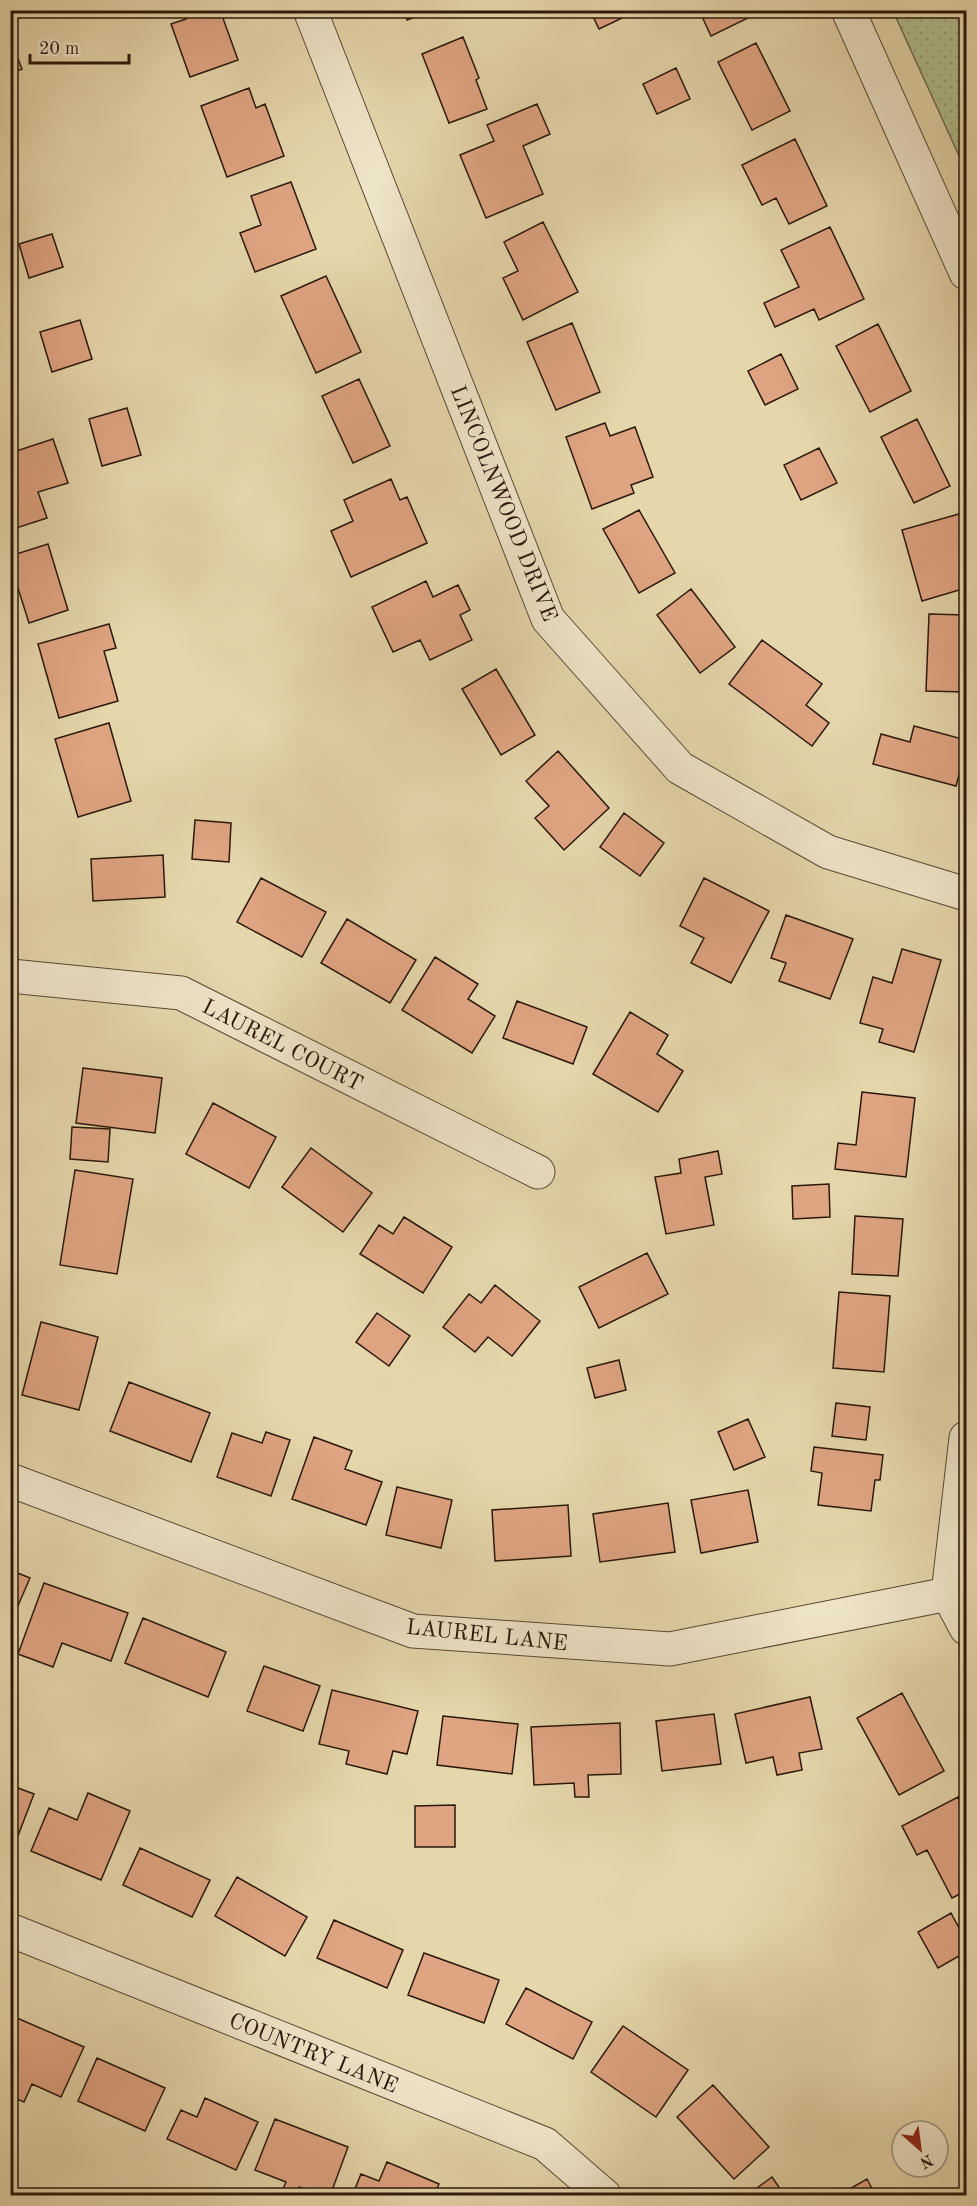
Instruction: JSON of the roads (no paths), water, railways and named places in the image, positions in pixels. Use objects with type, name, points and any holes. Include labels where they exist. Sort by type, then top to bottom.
[{"type":"street","name":"LINCOLNWOOD DRIVE","points":[[310,10],[548,619],[680,768],[828,852],[966,894]]},
{"type":"street","points":[[848,10],[966,273]]},
{"type":"street","name":"LAUREL COURT","points":[[11,977],[181,993],[538,1172]]},
{"type":"street","points":[[966,1438],[948,1594],[966,1628]]},
{"type":"street","name":"LAUREL LANE","points":[[10,1480],[413,1631],[670,1649],[948,1594]]},
{"type":"street","name":"COUNTRY LANE","points":[[10,1930],[545,2144],[605,2196]]}]
